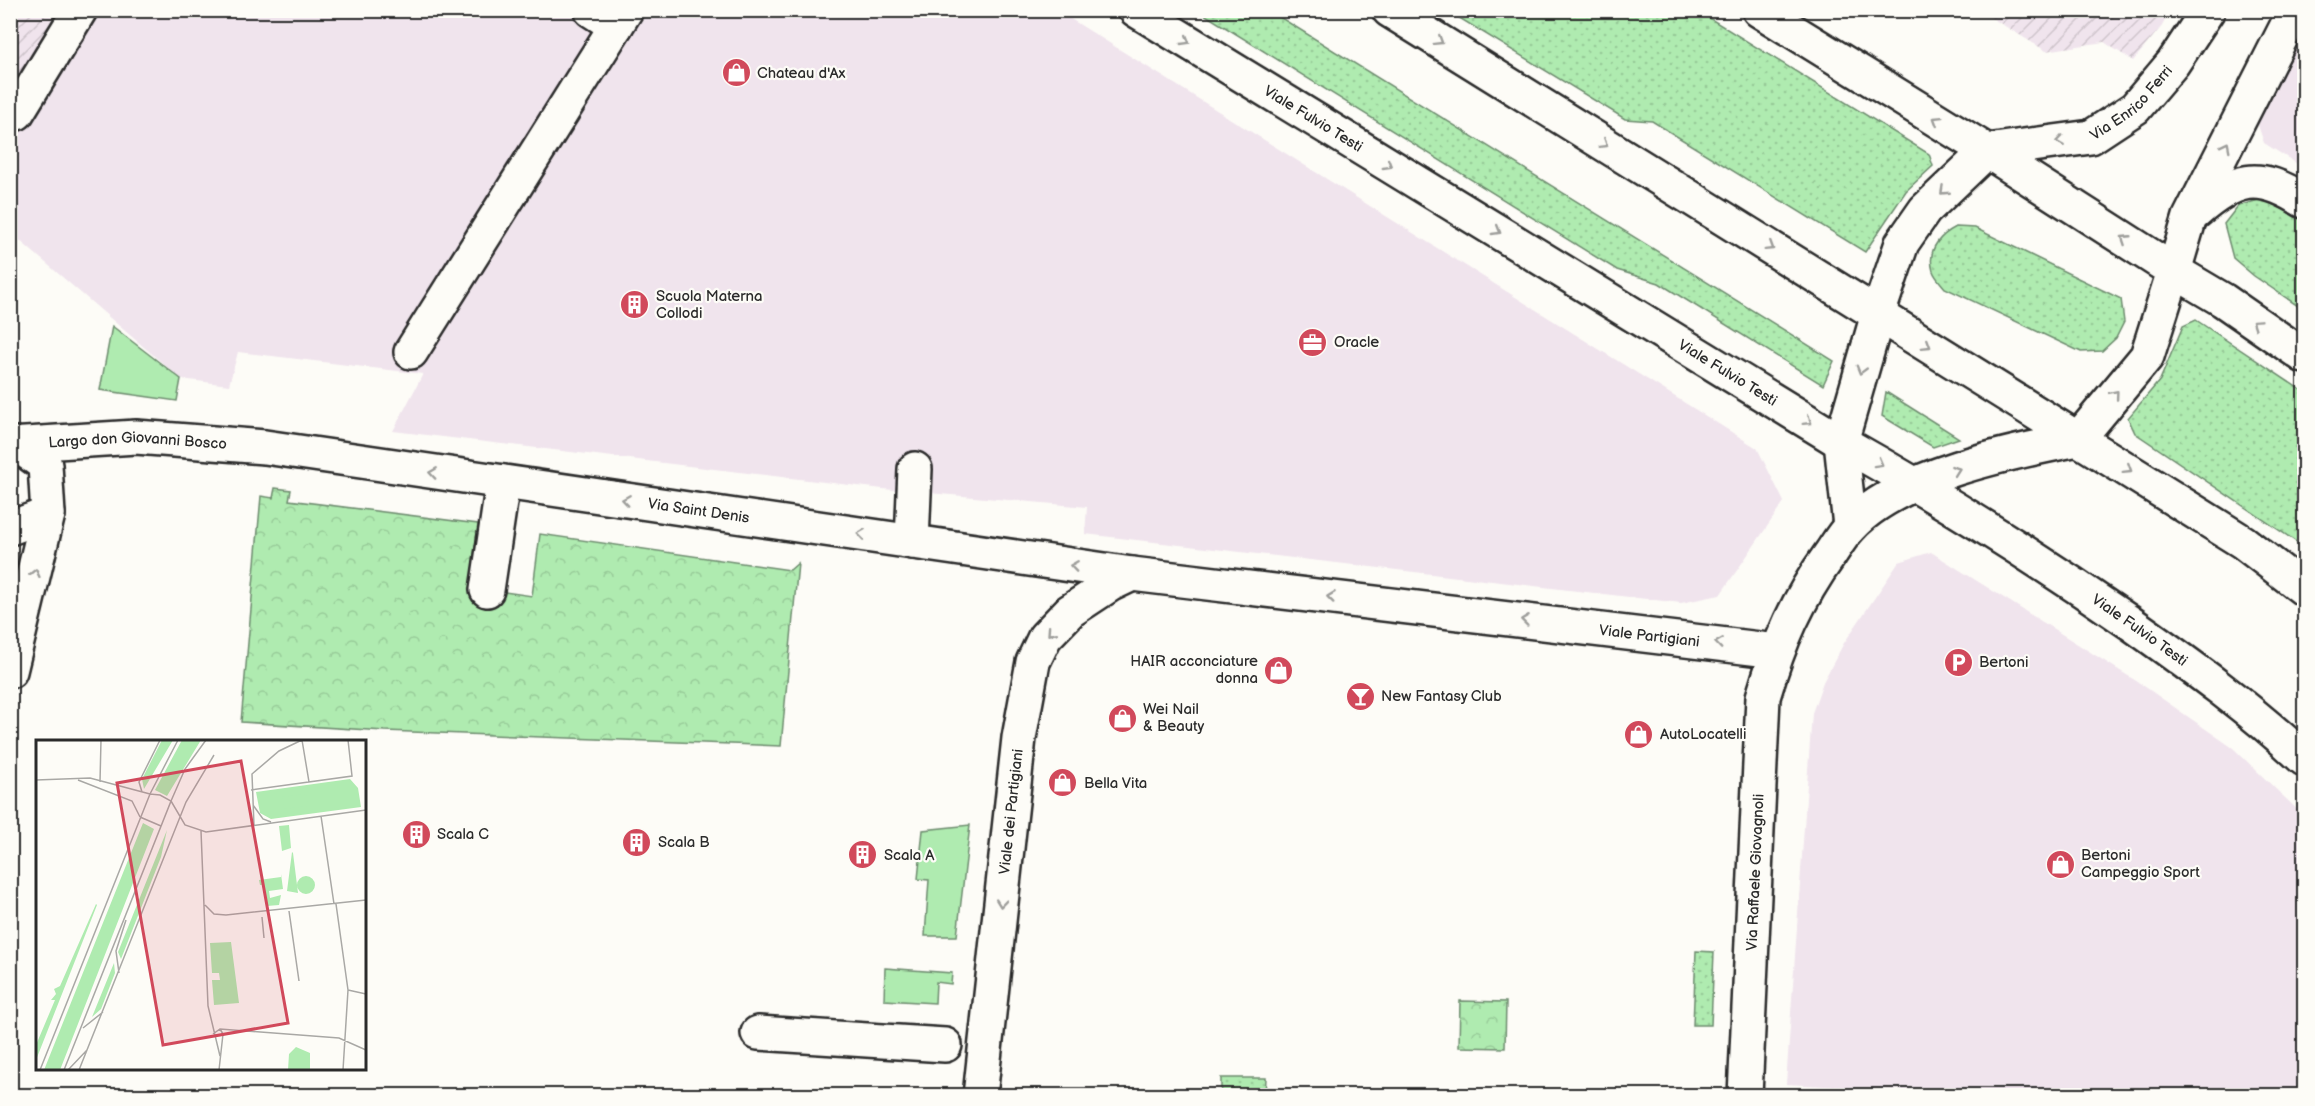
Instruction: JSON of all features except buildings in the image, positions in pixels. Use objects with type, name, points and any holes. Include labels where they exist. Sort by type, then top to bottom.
[{"type":"main road","points":[[17,113],[80,10]]},
{"type":"main road","name":"Viale Fulvio Testi","points":[[1136,10],[1841,442],[1917,484],[2051,568],[2201,673],[2304,759]]},
{"type":"main road","points":[[1389,10],[2244,542],[2304,589]]},
{"type":"main road","points":[[1759,10],[1783,20],[2174,271],[2223,300],[2304,356]]},
{"type":"main road","name":"Via Enrico Ferri","points":[[1987,151],[2091,137],[2135,108],[2173,63],[2208,10]]},
{"type":"main road","points":[[1777,651],[1808,585],[1850,526],[1884,500],[1917,484],[1997,455],[2078,439],[2147,356],[2190,217],[2295,10]]},
{"type":"main road","points":[[411,352],[611,16]]},
{"type":"main road","points":[[1850,526],[1841,442],[1878,314],[1902,243],[1925,210],[1987,151]]},
{"type":"main road","points":[[2190,217],[2219,192],[2237,184],[2266,183],[2292,193],[2304,201]]},
{"type":"main road","name":"Largo don Giovanni Bosco","points":[[13,445],[136,437],[265,447]]},
{"type":"main road","points":[[10,671],[48,514],[45,465],[13,445]]},
{"type":"main road","name":"Via Saint Denis","points":[[265,447],[1132,574]]},
{"type":"main road","points":[[912,542],[915,470]]},
{"type":"main road","points":[[487,590],[503,482]]},
{"type":"main road","points":[[10,528],[48,514]]},
{"type":"main road","name":"Viale Partigiani","points":[[1132,574],[1777,651]]},
{"type":"main road","name":"Viale dei Partigiani","points":[[980,1095],[1019,738],[1033,663],[1045,637],[1070,611],[1111,584],[1132,574]]},
{"type":"main road","name":"Via Raffaele Giovagnoli","points":[[1745,1095],[1763,697],[1777,651]]},
{"type":"main road","points":[[758,1034],[945,1046]]},
{"type":"shaded area","points":[[11,11],[68,11],[11,105]]},
{"type":"shaded area","points":[[68,11],[1058,11],[1757,448],[1784,502],[1720,595],[1681,603],[1085,534],[1087,507],[883,489],[393,431],[423,374],[238,352],[229,385],[181,379],[11,233],[10,105]]},
{"type":"shaded area","points":[[1980,11],[2170,11],[2162,26],[2133,61],[2104,42],[2046,51]]},
{"type":"shaded area","points":[[2304,25],[2304,168],[2264,143],[2254,113]]},
{"type":"shaded area","points":[[1931,552],[2141,684],[2233,748],[2304,816],[2304,1095],[2021,1096],[1786,1084],[1812,713],[1823,682],[1844,643],[1899,562]]},
{"type":"green space","points":[[1199,11],[1270,11],[1834,361],[1823,385],[1659,283],[1617,270]]},
{"type":"green space","points":[[1448,11],[1698,11],[1929,154],[1933,166],[1906,191],[1865,252],[1652,121],[1625,119]]},
{"type":"green space","points":[[2262,199],[2304,220],[2304,310],[2254,276],[2233,258],[2224,224],[2238,206]]},
{"type":"green space","points":[[1956,227],[1975,228],[2121,299],[2124,322],[2116,338],[2102,351],[2081,352],[1945,288],[1934,273],[1933,250],[1944,235]]},
{"type":"green space","points":[[2196,320],[2304,392],[2304,547],[2135,433],[2128,418],[2160,380],[2183,326]]},
{"type":"green space","points":[[112,326],[181,379],[177,401],[100,390]]},
{"type":"green space","points":[[1886,392],[1959,438],[1933,447],[1882,416]]},
{"type":"green space","points":[[275,488],[291,490],[289,500],[478,524],[470,587],[532,596],[540,534],[790,570],[798,563],[781,746],[385,731],[241,722],[261,496],[273,498]]},
{"type":"green space","points":[[970,825],[957,936],[925,936],[929,880],[918,879],[923,830]]},
{"type":"green space","points":[[1696,951],[1714,952],[1711,1025],[1693,1025]]},
{"type":"green space","points":[[885,968],[952,973],[951,984],[936,982],[935,1003],[884,1000]]},
{"type":"green space","points":[[1460,1001],[1506,1002],[1505,1048],[1459,1047]]},
{"type":"green space","points":[[1221,1078],[1266,1078],[1265,1095],[1221,1095]]},
{"type":"place","name":"Chateau d'Ax","points":[[736,73]]},
{"type":"place","name":"Scuola Materna Collodi","points":[[635,305]]},
{"type":"place","name":"Oracle","points":[[1313,342]]},
{"type":"place","name":"Bertoni","points":[[1958,662]]},
{"type":"place","name":"HAIR acconciature donna","points":[[1279,670]]},
{"type":"place","name":"New Fantasy Club","points":[[1360,696]]},
{"type":"place","name":"Wei Nail & Beauty","points":[[1122,718]]},
{"type":"place","name":"AutoLocatelli","points":[[1639,734]]},
{"type":"place","name":"Bella Vita","points":[[1063,783]]},
{"type":"place","name":"Scala C","points":[[416,834]]},
{"type":"place","name":"Scala B","points":[[637,842]]},
{"type":"place","name":"Scala A","points":[[863,855]]},
{"type":"place","name":"Bertoni Campeggio Sport","points":[[2060,864]]}]
